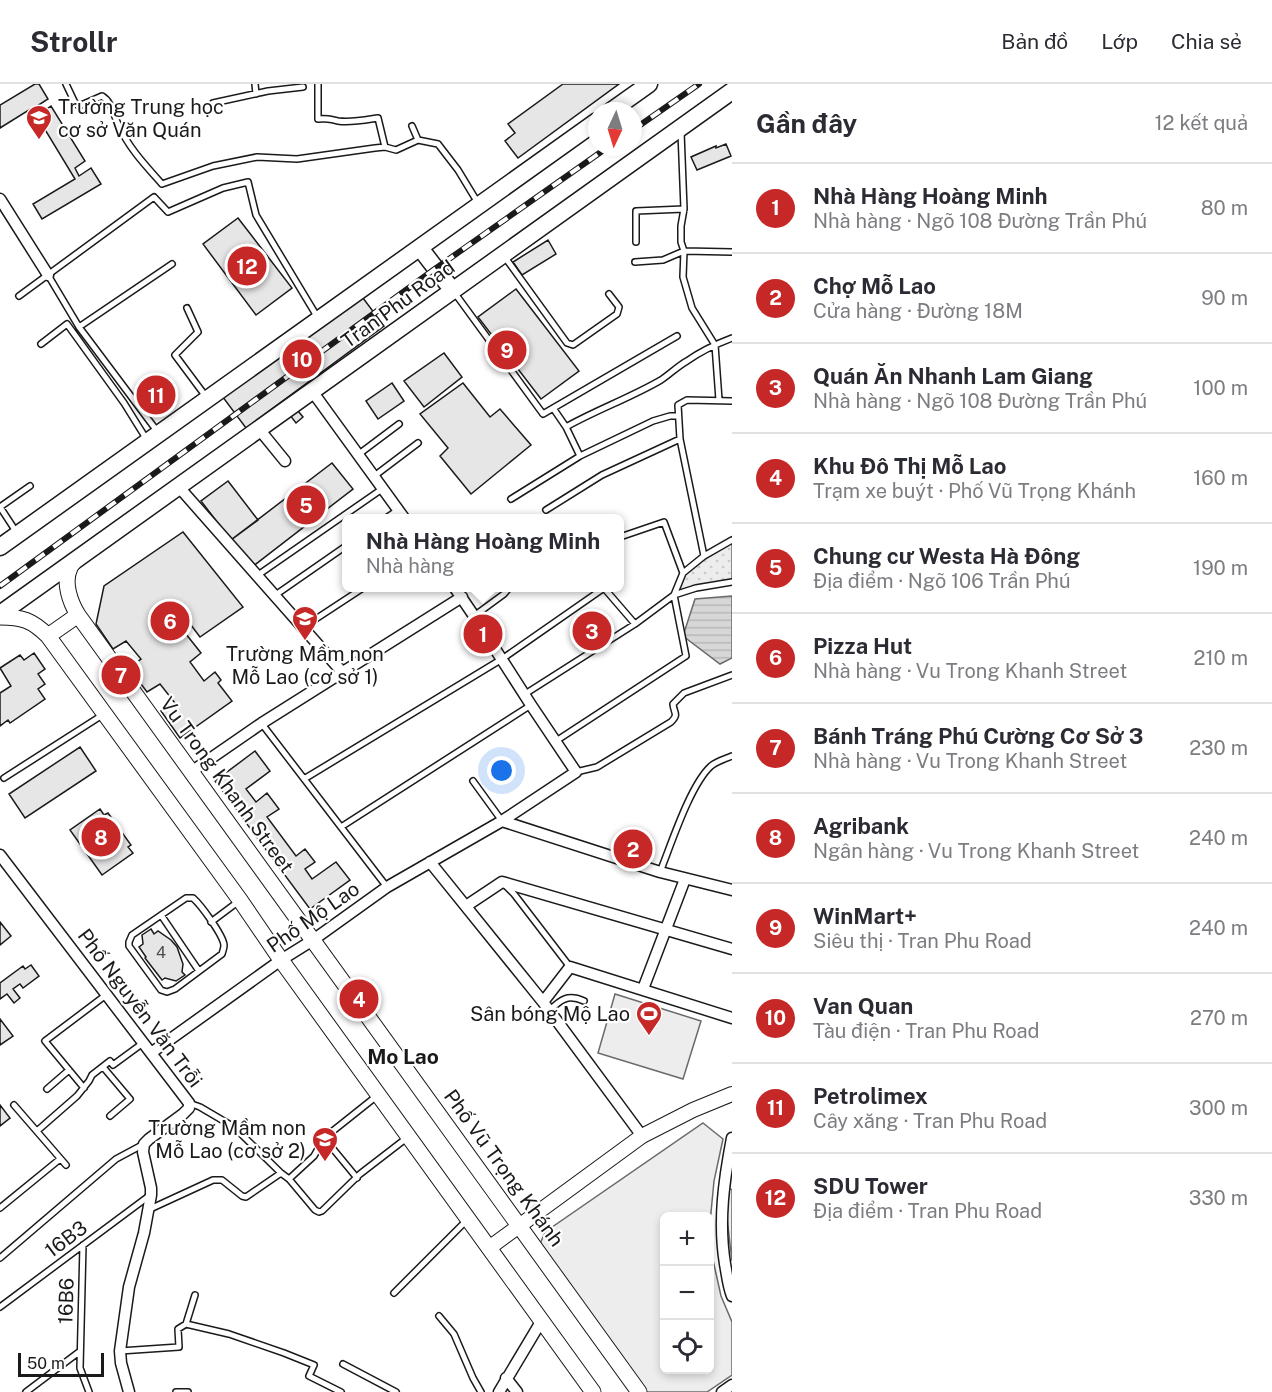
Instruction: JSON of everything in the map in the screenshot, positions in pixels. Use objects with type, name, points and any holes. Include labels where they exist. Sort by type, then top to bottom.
[{"type":"highway","points":[[624,102],[649,84]]},
{"type":"highway","name":"Tran Phu Road","points":[[0,616],[178,486],[732,91]]},
{"type":"highway","name":"Tran Phu Road","points":[[0,548],[588,127]]},
{"type":"highway","points":[[420,248],[453,291]]},
{"type":"main road","name":"Vu Trong Khanh Street","points":[[76,560],[69,568],[68,592],[78,615],[313,940]]},
{"type":"main road","points":[[48,636],[78,615]]},
{"type":"main road","points":[[0,616],[29,621],[48,636],[593,1392]]},
{"type":"main road","name":"Phố Vũ Trọng Khánh","points":[[313,940],[639,1392]]},
{"type":"street","points":[[0,201],[48,275]]},
{"type":"street","points":[[312,391],[401,514]]},
{"type":"street","points":[[259,429],[285,461]]},
{"type":"street","points":[[178,486],[343,673]]},
{"type":"street","points":[[458,592],[576,772]]},
{"type":"street","points":[[191,772],[262,723],[462,597]]},
{"type":"street","name":"Phố Mộ Lao","points":[[151,1053],[387,887],[502,820],[576,772]]},
{"type":"street","points":[[502,820],[660,872],[731,888]]},
{"type":"street","name":"Phố Nguyễn Văn Trỗi","points":[[0,855],[189,1103],[189,1108],[183,1114],[144,1144]]},
{"type":"street","points":[[430,862],[546,1006],[642,1136]]},
{"type":"street","points":[[643,989],[684,879]]},
{"type":"street","points":[[466,906],[502,882],[732,949]]},
{"type":"street","points":[[546,1006],[570,967],[732,1018]]},
{"type":"street","points":[[489,1248],[642,1136],[693,1110],[732,1094]]},
{"type":"street","points":[[732,1138],[724,1177],[721,1222],[724,1256],[732,1296]]},
{"type":"street","points":[[129,1392],[120,1351],[129,1287],[144,1233],[151,1196],[143,1152],[144,1144]]},
{"type":"street","points":[[499,1392],[542,1320]]},
{"type":"street","points":[[506,1378],[517,1392]]},
{"type":"street","points":[[722,1392],[732,1385]]},
{"type":"lane","points":[[66,84],[75,103],[79,106],[102,96],[105,98],[133,152],[162,184],[213,166],[257,157],[297,159],[385,147],[396,150],[418,140],[438,144],[480,204]]},
{"type":"lane","points":[[255,84],[256,94]]},
{"type":"lane","points":[[318,84],[318,119],[354,121],[378,118],[385,147]]},
{"type":"lane","points":[[213,103],[285,88],[303,87]]},
{"type":"lane","points":[[412,126],[418,140]]},
{"type":"lane","points":[[681,128],[684,209],[681,226],[681,242],[684,252],[683,277],[692,308],[715,345],[718,400]]},
{"type":"lane","points":[[19,296],[154,197],[168,212],[223,188],[248,182],[256,215],[319,320]]},
{"type":"lane","points":[[636,242],[636,211],[684,209]]},
{"type":"lane","points":[[634,262],[663,260],[684,252],[732,252]]},
{"type":"lane","points":[[503,255],[567,343],[573,345],[617,314],[619,307],[609,294]]},
{"type":"lane","points":[[79,327],[172,264]]},
{"type":"lane","points":[[48,275],[79,327],[154,438]]},
{"type":"lane","points":[[453,291],[543,414],[677,336]]},
{"type":"lane","points":[[187,308],[198,332],[176,355],[208,399]]},
{"type":"lane","points":[[40,344],[68,324],[124,403],[154,438]]},
{"type":"lane","points":[[566,428],[663,379],[686,361],[732,338]]},
{"type":"lane","points":[[704,556],[680,439],[678,405],[687,400],[732,401]]},
{"type":"lane","points":[[553,408],[580,456]]},
{"type":"lane","points":[[510,499],[580,456],[653,421],[678,416]]},
{"type":"lane","points":[[357,455],[399,424]]},
{"type":"lane","points":[[546,510],[602,475],[680,439]]},
{"type":"lane","points":[[373,477],[418,443]]},
{"type":"lane","points":[[18,535],[0,507],[30,486]]},
{"type":"lane","points":[[346,514],[382,489]]},
{"type":"lane","points":[[256,576],[342,517]]},
{"type":"lane","points":[[624,535],[664,522],[682,573]]},
{"type":"lane","points":[[556,741],[686,656],[674,595],[682,573],[704,556],[732,540]]},
{"type":"lane","points":[[274,596],[342,549]]},
{"type":"lane","points":[[525,694],[635,624],[674,595],[696,588],[732,582]]},
{"type":"lane","points":[[302,628],[357,592]]},
{"type":"lane","points":[[474,616],[506,592]]},
{"type":"lane","points":[[304,779],[502,659],[598,592]]},
{"type":"lane","points":[[607,592],[635,624]]},
{"type":"lane","points":[[576,772],[597,767],[671,722],[676,713],[673,704],[684,693],[732,675]]},
{"type":"lane","points":[[341,827],[531,705]]},
{"type":"lane","points":[[4,778],[104,714]]},
{"type":"lane","points":[[262,723],[387,887]]},
{"type":"lane","points":[[660,872],[696,787],[708,769],[732,756]]},
{"type":"lane","points":[[473,781],[502,820]]},
{"type":"lane","points":[[502,882],[514,894],[570,967]]},
{"type":"lane","points":[[186,898],[193,898],[222,938],[224,948],[222,954],[175,989],[167,992],[160,990],[129,946],[132,935],[161,915],[186,898]]},
{"type":"lane","points":[[211,922],[240,900]]},
{"type":"lane","points":[[161,915],[199,971]]},
{"type":"lane","points":[[84,1088],[45,1041],[108,994]]},
{"type":"lane","points":[[546,1006],[565,998],[573,997],[584,1001]]},
{"type":"lane","points":[[38,1131],[77,1096],[92,1075],[110,1061],[113,1065],[143,1043]]},
{"type":"lane","points":[[103,1067],[129,1100],[110,1116]]},
{"type":"lane","points":[[47,1089],[69,1070]]},
{"type":"lane","points":[[289,1179],[314,1156],[324,1138],[379,1095]]},
{"type":"lane","points":[[189,1103],[234,1127],[289,1179],[319,1212],[409,1136]]},
{"type":"lane","points":[[14,1106],[66,1165]]},
{"type":"lane","points":[[324,1138],[357,1178]]},
{"type":"lane","points":[[0,1258],[116,1159],[144,1144]]},
{"type":"lane","points":[[0,1208],[60,1159]]},
{"type":"lane","points":[[148,1210],[213,1180],[222,1180],[246,1197],[281,1173]]},
{"type":"lane","name":"16B3","points":[[0,1307],[151,1196]]},
{"type":"lane","points":[[394,1293],[469,1219]]},
{"type":"lane","name":"16B6","points":[[83,1245],[79,1352],[80,1368],[88,1392]]},
{"type":"lane","points":[[120,1351],[178,1347],[178,1329],[186,1324],[195,1295]]},
{"type":"lane","points":[[439,1316],[454,1334],[481,1392]]},
{"type":"lane","points":[[186,1324],[229,1334],[314,1365],[309,1376],[341,1392]]},
{"type":"lane","points":[[28,1391],[79,1352]]},
{"type":"lane","points":[[343,1364],[396,1392]]},
{"type":"lane","points":[[323,1392],[326,1385]]},
{"type":"lane","points":[[176,1392],[188,1392]]},
{"type":"shaded area","points":[[732,540],[732,582],[674,595],[683,573]]},
{"type":"shaded area","points":[[732,596],[732,658],[720,664],[683,636],[695,599]]},
{"type":"shaded area","name":"Sân bóng Mộ Lao","points":[[615,994],[701,1021],[683,1079],[598,1053]]},
{"type":"shaded area","points":[[703,1123],[723,1139],[714,1181],[711,1212],[660,1212],[660,1374],[714,1374],[714,1264],[721,1296],[732,1322],[732,1375],[707,1392],[647,1392],[540,1244],[545,1232]]},
{"type":"shaded area","points":[[729,1188],[732,1190],[732,1261],[727,1218]]},
{"type":"building","points":[[35,84],[39,84],[48,99],[37,106],[41,113],[51,106],[85,161],[75,168],[79,176],[91,168],[101,184],[42,219],[33,204],[75,179],[32,108],[0,128],[0,105]]},
{"type":"building","points":[[563,84],[619,84],[594,102],[588,102],[588,107],[518,158],[505,141],[515,133],[508,124]]},
{"type":"building","points":[[726,144],[731,156],[697,170],[691,157]]},
{"type":"building","points":[[238,218],[292,288],[256,315],[203,244]]},
{"type":"building","points":[[548,240],[556,254],[522,275],[513,262]]},
{"type":"building","points":[[516,289],[579,371],[541,399],[478,317]]},
{"type":"building","points":[[357,290],[384,326],[246,428],[219,392]]},
{"type":"building","points":[[444,353],[462,377],[424,407],[404,381]]},
{"type":"building","points":[[392,383],[404,401],[378,419],[366,401]]},
{"type":"building","points":[[463,383],[490,417],[500,409],[531,445],[471,494],[440,456],[448,448],[420,414]]},
{"type":"building","points":[[293,405],[303,417],[296,423],[286,410]]},
{"type":"building","points":[[332,463],[353,489],[252,567],[231,540]]},
{"type":"building","points":[[228,481],[258,520],[231,540],[201,501]]},
{"type":"building","points":[[183,532],[243,607],[200,637],[175,604],[155,618],[171,637],[182,629],[201,653],[190,662],[204,681],[215,672],[221,680],[218,683],[232,701],[180,738],[161,711],[175,703],[160,684],[147,692],[129,668],[141,659],[126,641],[113,649],[96,624],[104,586]]},
{"type":"building","points":[[34,653],[45,669],[38,674],[45,684],[38,689],[45,699],[10,723],[8,720],[0,726],[0,693],[11,686],[0,668],[20,655],[24,660]]},
{"type":"building","points":[[80,747],[96,771],[25,818],[9,794]]},
{"type":"building","points":[[255,751],[270,771],[246,789],[256,802],[267,793],[279,809],[267,817],[296,856],[305,849],[315,862],[305,869],[312,879],[336,862],[350,880],[310,909],[215,781]]},
{"type":"building","points":[[100,809],[104,815],[108,813],[131,845],[128,847],[133,853],[102,875],[70,830]]},
{"type":"building","points":[[0,922],[11,936],[0,945]]},
{"type":"building","points":[[151,929],[154,934],[158,931],[177,947],[183,964],[182,972],[185,975],[176,981],[165,978],[162,980],[139,947],[143,944],[142,935]]},
{"type":"building","points":[[31,965],[39,976],[23,988],[20,984],[13,989],[20,998],[14,1003],[7,994],[0,999],[0,983],[23,966],[25,969]]},
{"type":"building","points":[[0,1019],[13,1036],[0,1045]]},
{"type":"building","points":[[0,1105],[10,1118],[0,1126]]},
{"type":"railway","points":[[642,124],[699,84]]},
{"type":"railway","points":[[0,586],[432,271],[595,156]]},
{"type":"place","name":"Trường Trung học cơ sở Văn Quán","points":[[39,141]]},
{"type":"place","name":"SDU Tower","points":[[247,266]]},
{"type":"place","name":"WinMart+","points":[[507,350]]},
{"type":"place","name":"Van Quan","points":[[302,359]]},
{"type":"place","name":"Petrolimex","points":[[156,395]]},
{"type":"place","name":"Chung cư Westa Hà Đông","points":[[306,505]]},
{"type":"place","name":"Pizza Hut","points":[[170,621]]},
{"type":"place","name":"Quán Ăn Nhanh Lam Giang","points":[[592,631]]},
{"type":"place","name":"Nhà Hàng Hoàng Minh","points":[[483,634]]},
{"type":"place","name":"Trường Mầm non Mỗ Lao (cơ sở 1)","points":[[305,642]]},
{"type":"place","name":"Bánh Tráng Phú Cường Cơ Sở 3","points":[[121,675]]},
{"type":"place","name":"Agribank","points":[[101,837]]},
{"type":"place","name":"Chợ Mỗ Lao","points":[[633,849]]},
{"type":"place","name":"Khu Đô Thị Mỗ Lao","points":[[359,999]]},
{"type":"place","name":"Sân bóng Mộ Lao","points":[[649,1037]]},
{"type":"place","name":"Trường Mầm non Mỗ Lao (cơ sở 2)","points":[[325,1163]]},
{"type":"district","name":"Mo Lao","points":[[403,1056]]}]
